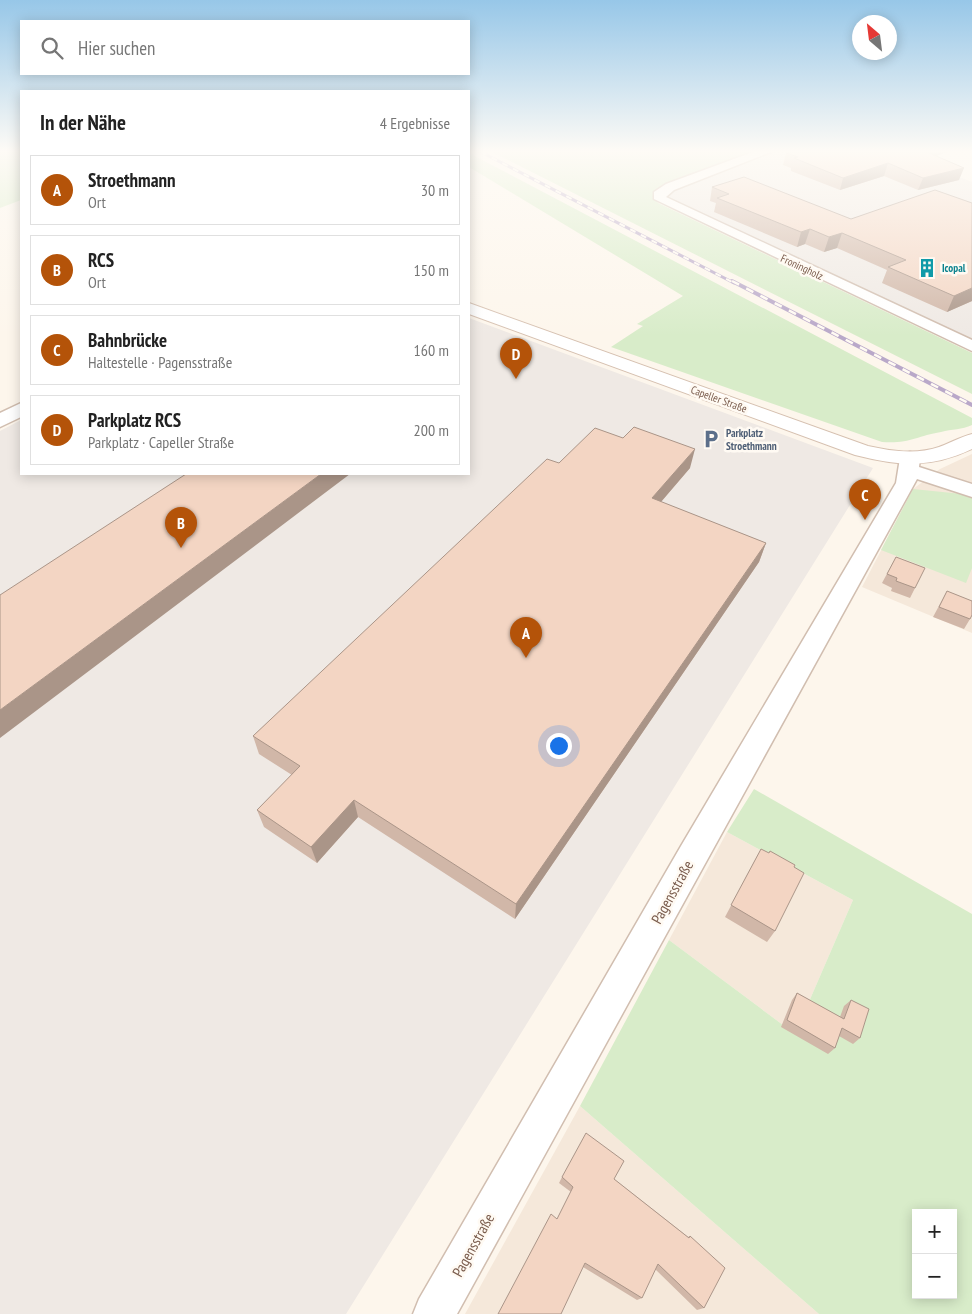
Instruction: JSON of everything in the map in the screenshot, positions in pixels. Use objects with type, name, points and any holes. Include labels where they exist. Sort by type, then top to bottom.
[{"type":"street","name":"Froningholz","points":[[690,213],[972,346]]},
{"type":"street","name":"Capeller Straße","points":[[470,308],[842,443],[894,457],[909,464],[939,456],[972,440]]},
{"type":"street","points":[[0,421],[20,411]]},
{"type":"street","points":[[909,464],[972,491]]},
{"type":"street","name":"Pagensstraße","points":[[434,1314],[697,847],[906,483],[909,464]]},
{"type":"shaded area","points":[[700,213],[972,213],[972,342]]},
{"type":"shaded area","points":[[470,318],[873,468],[346,1314],[0,1314],[0,431],[20,421],[20,475],[470,475]]},
{"type":"shaded area","points":[[972,454],[972,633],[862,587],[913,489],[940,469]]},
{"type":"shaded area","points":[[727,832],[853,900],[795,1034],[669,940]]},
{"type":"shaded area","points":[[580,1106],[819,1314],[465,1314]]},
{"type":"green space","points":[[546,213],[583,213],[972,418],[972,425],[906,441],[882,442],[611,347],[643,326],[637,324],[683,296]]},
{"type":"green space","points":[[614,213],[680,213],[972,353],[972,394]]},
{"type":"green space","points":[[913,489],[972,495],[972,568],[966,583],[881,550]]},
{"type":"green space","points":[[754,789],[972,914],[972,1314],[819,1314],[580,1106],[669,940],[795,1034],[853,900],[727,832]]},
{"type":"building","points":[[755,213],[837,213],[851,219],[867,213],[972,213],[972,288],[954,296],[888,267],[906,260],[842,233],[829,237],[810,229],[801,232]]},
{"type":"building","points":[[634,427],[695,449],[652,498],[766,543],[516,904],[354,800],[311,847],[257,810],[300,766],[253,736],[547,459],[559,463],[595,428],[623,438]]},
{"type":"building","points":[[184,475],[320,475],[0,710],[0,595]]},
{"type":"building","points":[[896,557],[925,568],[915,588],[896,581],[897,578],[887,574]]},
{"type":"building","points":[[947,591],[972,601],[972,615],[970,619],[939,607]]},
{"type":"building","points":[[761,849],[769,853],[770,851],[795,865],[794,867],[804,873],[775,931],[731,905]]},
{"type":"building","points":[[797,993],[844,1019],[851,1000],[869,1009],[860,1038],[842,1028],[835,1048],[787,1020]]},
{"type":"building","points":[[586,1133],[624,1161],[614,1179],[689,1238],[690,1236],[725,1268],[704,1308],[658,1264],[642,1298],[585,1263],[561,1314],[498,1314],[551,1214],[557,1219],[573,1187],[562,1177]]},
{"type":"railway","points":[[599,213],[734,283]]},
{"type":"railway","points":[[732,281],[972,405]]},
{"type":"place","name":"Icopal","points":[[927,268]]},
{"type":"place","name":"Parkplatz RCS","points":[[516,379]]},
{"type":"place","name":"Parkplatz Stroethmann","points":[[711,439]]},
{"type":"place","name":"Bahnbrücke","points":[[865,520]]},
{"type":"place","name":"RCS","points":[[181,548]]},
{"type":"place","name":"Stroethmann","points":[[526,658]]}]
